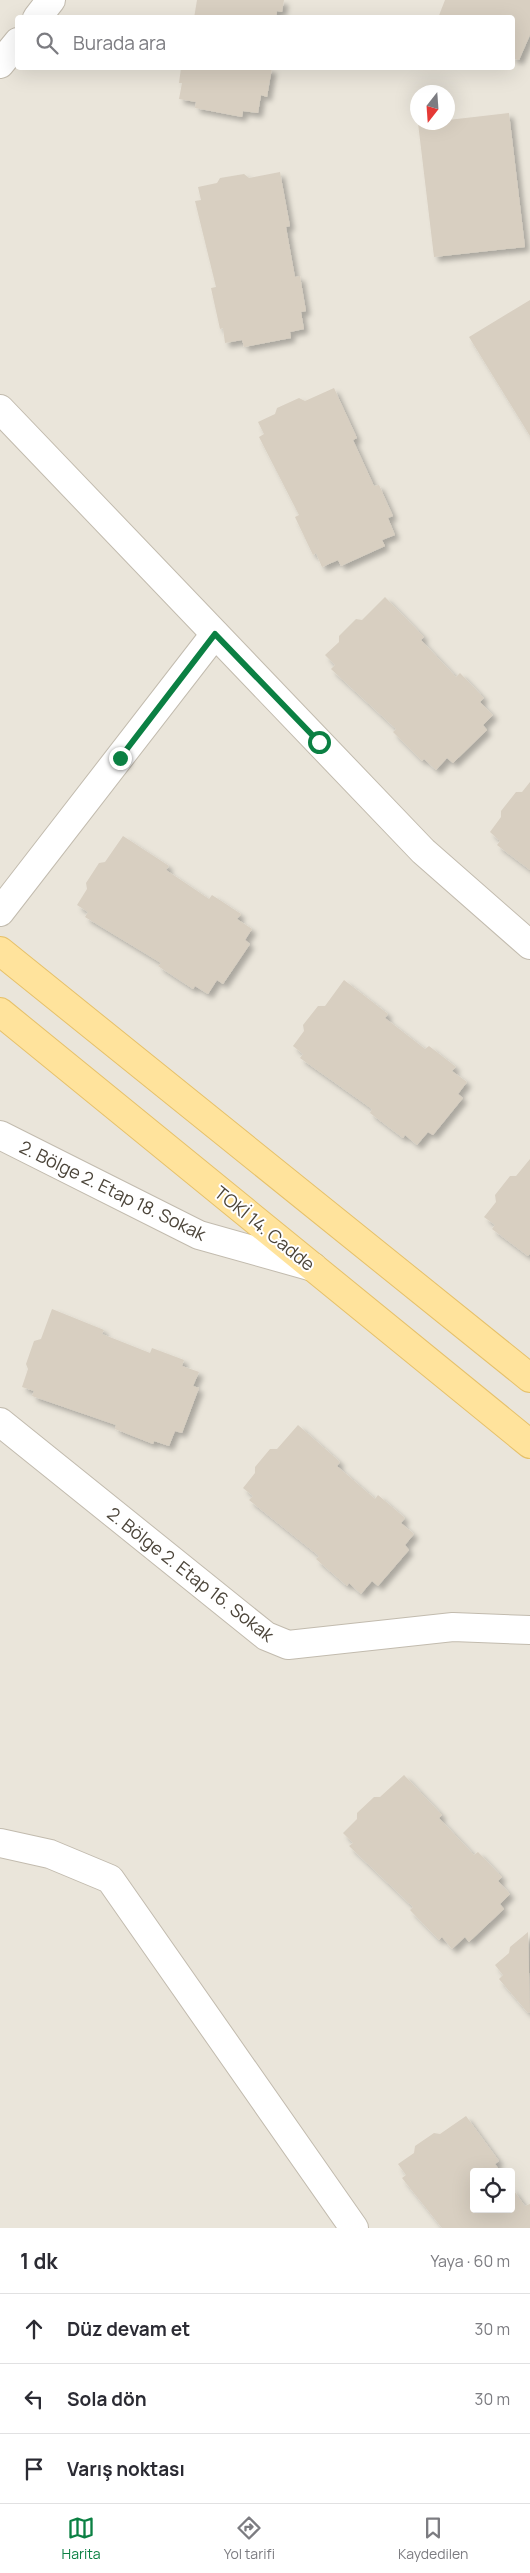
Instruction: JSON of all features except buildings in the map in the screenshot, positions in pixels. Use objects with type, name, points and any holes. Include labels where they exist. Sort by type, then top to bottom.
[{"type":"main road","points":[[0,951],[530,1378]]},
{"type":"main road","name":"TOKİ 14. Cadde","points":[[0,1012],[530,1444]]},
{"type":"street","points":[[39,15],[51,0]]},
{"type":"street","points":[[0,64],[15,46]]},
{"type":"street","points":[[0,409],[423,851],[530,945]]},
{"type":"street","points":[[0,912],[215,634]]},
{"type":"street","name":"2. Bölge 2. Etap 18. Sokak","points":[[0,1135],[199,1235],[313,1267]]},
{"type":"street","name":"2. Bölge 2. Etap 16. Sokak","points":[[0,1422],[266,1636],[288,1645],[454,1627],[530,1630]]},
{"type":"street","points":[[0,1844],[50,1854],[110,1879],[354,2228]]},
{"type":"shaded area","points":[[0,0],[530,0],[530,2228],[0,2228]]},
{"type":"route","points":[[120,758],[215,634],[319,742]]}]
